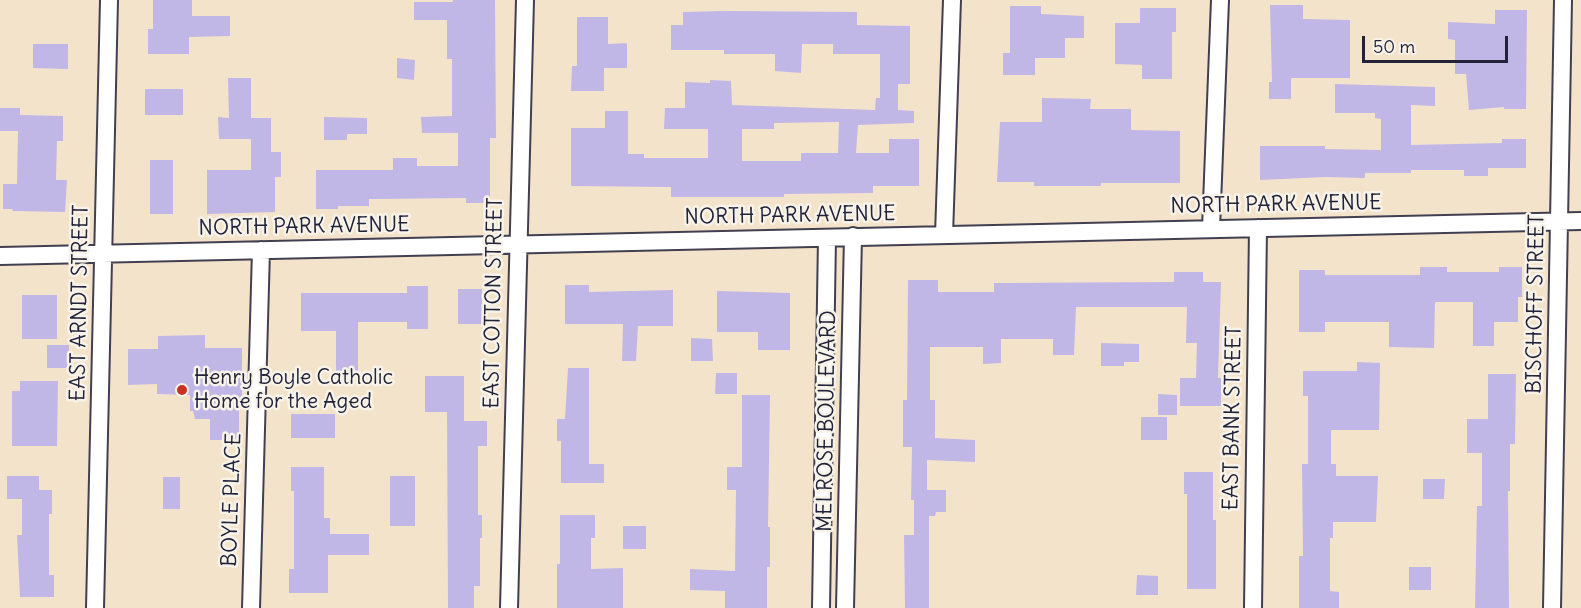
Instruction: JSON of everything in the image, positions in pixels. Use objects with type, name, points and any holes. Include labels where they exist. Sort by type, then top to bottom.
[{"type":"street","name":"EAST ARNDT STREET","points":[[95,608],[109,0]]},
{"type":"street","name":"EAST COTTON STREET","points":[[509,608],[525,0]]},
{"type":"street","points":[[944,235],[952,0]]},
{"type":"street","points":[[1211,229],[1220,0]]},
{"type":"street","name":"BISCHOFF STREET","points":[[1552,608],[1563,0]]},
{"type":"street","name":"NORTH PARK AVENUE","points":[[0,256],[1581,221]]},
{"type":"street","name":"EAST BANK STREET","points":[[1252,608],[1258,228]]},
{"type":"street","name":"MELROSE BOULEVARD","points":[[845,608],[853,236]]},
{"type":"street","name":"MELROSE BOULEVARD","points":[[821,608],[827,238]]},
{"type":"street","name":"BOYLE PLACE","points":[[251,608],[261,250]]},
{"type":"building","points":[[153,0],[192,0],[192,16],[230,16],[230,36],[189,37],[189,54],[148,54],[148,29],[153,29]]},
{"type":"building","points":[[453,0],[495,0],[496,138],[490,138],[490,203],[466,203],[466,198],[369,199],[369,206],[316,209],[316,170],[393,170],[393,158],[417,158],[417,166],[458,166],[458,133],[422,133],[421,117],[452,116],[452,59],[447,59],[447,20],[414,20],[414,2],[453,2]]},
{"type":"building","points":[[1270,5],[1303,5],[1303,19],[1350,20],[1350,78],[1291,78],[1291,99],[1269,99],[1269,82],[1272,82]]},
{"type":"building","points":[[1010,6],[1041,6],[1041,14],[1084,16],[1084,38],[1065,38],[1065,58],[1035,58],[1035,75],[1003,75],[1003,53],[1010,53]]},
{"type":"building","points":[[1140,8],[1176,8],[1176,32],[1172,32],[1172,79],[1142,79],[1142,65],[1115,64],[1115,23],[1140,23]]},
{"type":"building","points":[[1495,10],[1527,10],[1526,109],[1504,109],[1504,107],[1469,110],[1466,74],[1455,74],[1455,40],[1448,39],[1448,22],[1495,24]]},
{"type":"building","points":[[683,12],[857,12],[857,25],[910,26],[910,84],[898,84],[898,110],[914,111],[914,123],[858,125],[856,153],[889,153],[889,139],[919,139],[919,186],[873,186],[873,193],[784,194],[784,197],[671,197],[671,187],[571,186],[571,128],[605,128],[605,111],[628,111],[628,154],[644,154],[644,158],[708,158],[708,129],[664,129],[665,108],[685,108],[685,82],[731,81],[732,105],[875,110],[876,98],[880,98],[880,54],[833,54],[833,44],[802,44],[801,73],[775,71],[775,54],[724,54],[724,50],[671,50],[671,25],[683,25]],"holes":[[[839,122],[838,153],[801,153],[801,161],[742,161],[742,129],[774,129],[774,123]]]},
{"type":"building","points":[[577,17],[608,17],[608,44],[627,43],[627,68],[604,68],[604,91],[571,91],[572,66],[577,66]]},
{"type":"building","points":[[33,44],[68,44],[68,69],[33,68]]},
{"type":"building","points":[[397,58],[415,60],[414,80],[397,78]]},
{"type":"building","points":[[228,78],[251,78],[251,118],[271,118],[271,152],[281,152],[281,177],[275,177],[275,212],[207,214],[207,170],[251,170],[251,139],[219,139],[218,117],[229,118]]},
{"type":"building","points":[[1335,84],[1435,87],[1435,106],[1411,105],[1411,145],[1502,143],[1502,139],[1526,139],[1526,168],[1488,168],[1488,176],[1464,176],[1464,170],[1411,170],[1411,173],[1365,173],[1365,178],[1260,180],[1260,146],[1325,146],[1325,149],[1381,150],[1381,119],[1375,118],[1375,113],[1335,113]]},
{"type":"building","points":[[145,89],[183,89],[183,115],[145,115]]},
{"type":"building","points":[[1042,98],[1091,99],[1090,109],[1131,109],[1131,130],[1180,131],[1180,183],[1034,186],[1034,182],[997,182],[1000,122],[1042,122]]},
{"type":"building","points":[[0,108],[20,108],[20,115],[63,116],[63,141],[57,141],[56,180],[67,180],[65,212],[3,209],[3,184],[17,184],[18,131],[0,131]]},
{"type":"building","points":[[324,117],[367,118],[367,134],[347,134],[347,140],[324,140]]},
{"type":"building","points":[[150,160],[173,160],[173,214],[150,214]]},
{"type":"building","points":[[1420,267],[1447,267],[1447,272],[1499,272],[1499,267],[1522,267],[1522,297],[1518,297],[1518,322],[1494,322],[1494,346],[1473,346],[1473,302],[1435,302],[1434,348],[1389,347],[1389,322],[1325,322],[1325,332],[1299,332],[1299,270],[1325,270],[1325,275],[1420,275]]},
{"type":"building","points":[[1174,272],[1203,272],[1203,282],[1221,282],[1218,378],[1221,378],[1221,406],[1180,406],[1180,378],[1196,378],[1197,343],[1186,343],[1187,307],[1076,307],[1074,355],[1053,355],[1053,339],[1001,339],[1001,363],[983,364],[983,347],[930,347],[930,400],[935,400],[935,438],[975,440],[975,462],[927,460],[927,490],[946,490],[946,512],[936,512],[935,516],[929,516],[929,608],[905,608],[904,535],[914,535],[914,500],[911,500],[912,447],[903,447],[903,400],[907,400],[908,280],[938,280],[938,292],[994,292],[994,283],[1174,282]]},
{"type":"building","points":[[565,285],[589,285],[589,292],[673,290],[673,326],[638,326],[636,361],[622,361],[623,324],[565,324]]},
{"type":"building","points":[[407,286],[428,286],[428,329],[407,329],[407,322],[358,322],[358,371],[336,371],[336,331],[301,331],[301,293],[407,293]]},
{"type":"building","points":[[458,289],[482,289],[482,324],[458,324]]},
{"type":"building","points":[[717,291],[790,293],[790,350],[758,350],[758,332],[717,332]]},
{"type":"building","points":[[22,295],[57,295],[57,339],[22,339]]},
{"type":"building","name":"Henry Boyle Catholic Home for the Aged","points":[[205,335],[205,348],[242,348],[242,406],[239,406],[239,440],[210,440],[210,419],[195,419],[193,411],[190,411],[190,395],[157,394],[157,384],[128,385],[128,349],[158,349],[158,336]]},
{"type":"building","points":[[691,338],[712,339],[713,361],[691,361]]},
{"type":"building","points":[[1101,343],[1139,344],[1139,362],[1124,362],[1124,366],[1101,366]]},
{"type":"building","points":[[47,345],[69,345],[69,368],[47,368]]},
{"type":"building","points":[[1357,362],[1380,363],[1379,430],[1331,430],[1331,464],[1336,464],[1336,476],[1378,476],[1376,522],[1333,522],[1333,538],[1330,538],[1330,591],[1339,592],[1339,608],[1299,608],[1299,556],[1303,556],[1302,464],[1308,464],[1308,396],[1303,396],[1303,371],[1357,371]]},
{"type":"building","points":[[568,368],[589,368],[589,464],[604,464],[604,483],[561,483],[561,441],[557,441],[557,419],[565,419]]},
{"type":"building","points":[[716,373],[737,373],[737,394],[715,394]]},
{"type":"building","points":[[1488,374],[1516,374],[1515,444],[1510,444],[1510,491],[1508,491],[1509,608],[1475,608],[1477,506],[1482,506],[1482,453],[1467,453],[1467,419],[1488,419]]},
{"type":"building","points":[[425,376],[464,376],[464,421],[487,421],[487,446],[478,446],[478,515],[482,515],[482,538],[480,538],[480,586],[474,586],[474,608],[448,608],[447,412],[425,412]]},
{"type":"building","points":[[20,381],[58,381],[57,446],[12,446],[12,391],[20,391]]},
{"type":"building","points":[[1158,394],[1177,395],[1177,415],[1158,415]]},
{"type":"building","points":[[742,395],[770,395],[768,527],[770,527],[770,567],[767,567],[767,608],[725,608],[725,591],[690,590],[690,569],[735,571],[736,490],[727,490],[727,467],[742,467]]},
{"type":"building","points":[[291,414],[335,414],[335,438],[291,438]]},
{"type":"building","points":[[1141,417],[1167,417],[1167,440],[1141,440]]},
{"type":"building","points":[[291,467],[324,467],[324,518],[330,518],[330,534],[369,534],[369,555],[328,555],[328,593],[289,593],[289,569],[294,569],[294,491],[291,491]]},
{"type":"building","points":[[1184,472],[1213,472],[1216,589],[1187,589],[1187,494],[1184,494]]},
{"type":"building","points":[[7,476],[39,476],[39,490],[52,490],[52,514],[49,514],[49,575],[54,575],[54,597],[20,597],[17,535],[22,535],[22,499],[7,499]]},
{"type":"building","points":[[390,476],[415,476],[415,526],[390,526]]},
{"type":"building","points":[[163,477],[180,477],[180,509],[163,509]]},
{"type":"building","points":[[1423,479],[1445,479],[1444,499],[1423,499]]},
{"type":"building","points":[[560,515],[595,515],[595,538],[591,538],[591,569],[623,568],[623,608],[557,608]]},
{"type":"building","points":[[623,526],[646,526],[646,549],[623,549]]},
{"type":"building","points":[[1409,567],[1431,567],[1431,590],[1409,590]]},
{"type":"building","points":[[1137,575],[1158,576],[1158,595],[1136,595]]},
{"type":"place","name":"Henry Boyle Catholic Home for the Aged","points":[[182,390]]}]
